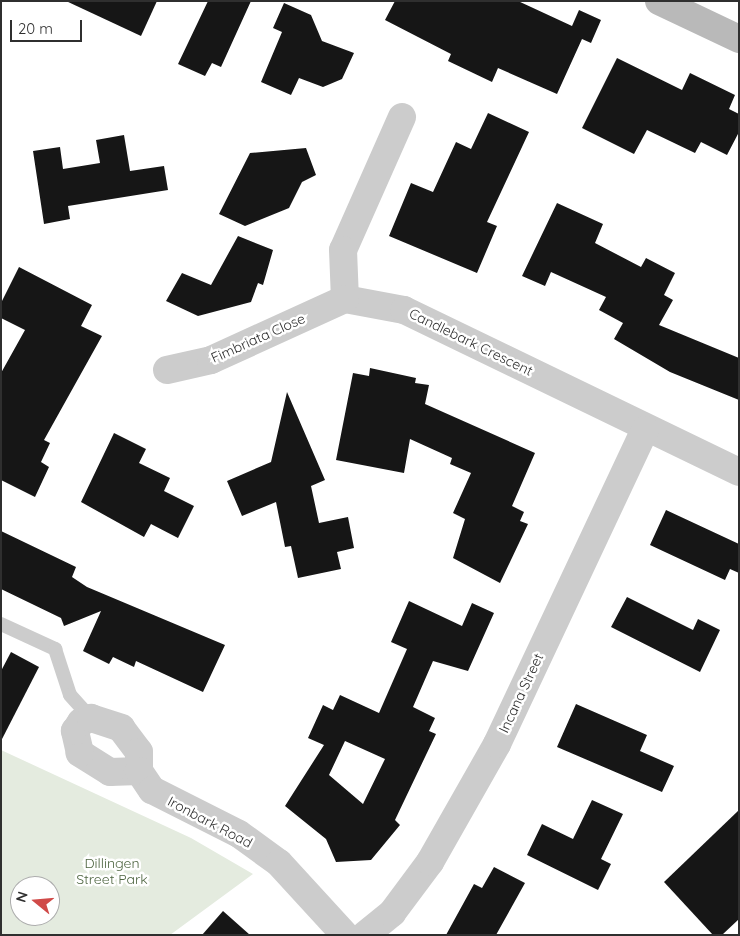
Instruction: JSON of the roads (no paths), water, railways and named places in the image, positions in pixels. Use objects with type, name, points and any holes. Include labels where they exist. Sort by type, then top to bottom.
[{"type":"street","points":[[659,1],[739,39]]},
{"type":"street","points":[[345,299],[343,250],[402,118]]},
{"type":"street","name":"Fimbriata Close","points":[[167,370],[212,360],[345,299]]},
{"type":"street","name":"Candlebark Crescent","points":[[345,299],[404,310],[645,430],[739,472]]},
{"type":"street","name":"Incana Street","points":[[365,935],[392,913],[430,862],[497,744],[645,430]]},
{"type":"street","points":[[91,718],[75,731],[80,754],[110,772],[139,771]]},
{"type":"street","name":"Ironbark Road","points":[[91,718],[121,728],[132,738],[139,752],[139,771],[152,790],[169,802],[239,834],[279,863],[345,935]]},
{"type":"lane","points":[[1,624],[55,649],[62,658],[70,695],[91,718]]},
{"type":"park label","name":"Dillingen Street Park","points":[[112,872]]}]
